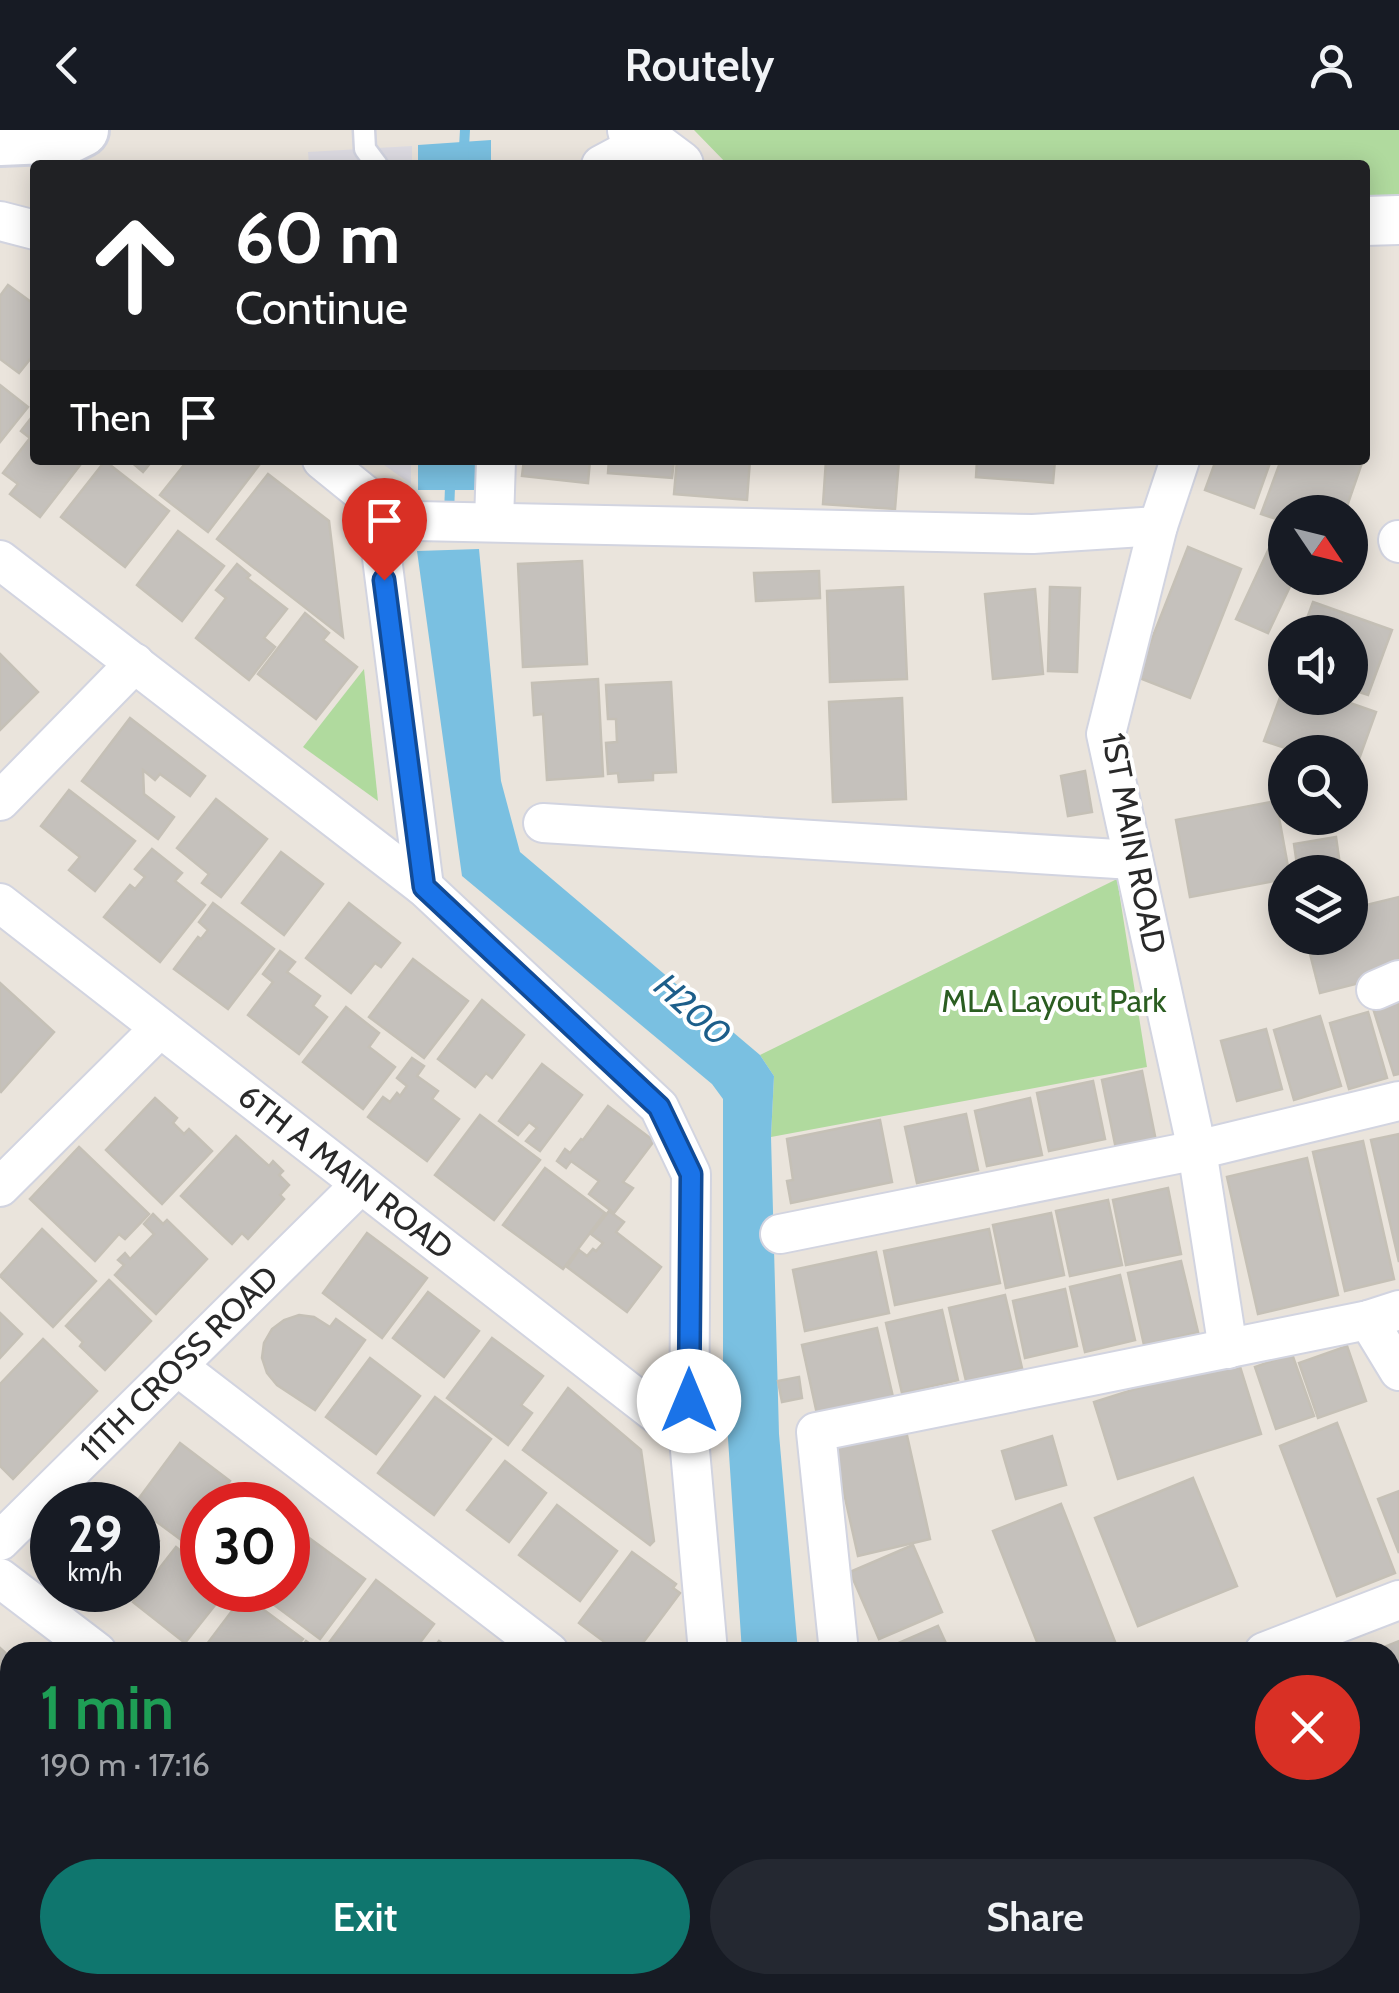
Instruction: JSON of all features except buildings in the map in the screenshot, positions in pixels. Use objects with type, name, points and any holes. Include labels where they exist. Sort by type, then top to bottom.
[{"type":"main road","points":[[0,139],[73,140]]},
{"type":"street","points":[[614,160],[652,146]]},
{"type":"street","points":[[0,220],[30,229]]},
{"type":"street","points":[[1370,221],[1399,220]]},
{"type":"street","points":[[328,465],[375,502],[416,521],[1033,534],[1158,526]]},
{"type":"street","points":[[486,522],[495,465]]},
{"type":"street","name":"1ST MAIN ROAD","points":[[1178,465],[1158,526],[1106,734],[1197,1150],[1228,1349]]},
{"type":"street","points":[[375,502],[424,887]]},
{"type":"street","points":[[0,560],[424,887],[659,1107],[691,1174],[689,1439],[707,1642]]},
{"type":"street","points":[[0,801],[135,663]]},
{"type":"street","points":[[544,824],[1134,860]]},
{"type":"street","name":"6TH A MAIN ROAD","points":[[0,902],[689,1439]]},
{"type":"street","points":[[0,1187],[160,1028]]},
{"type":"street","points":[[780,1234],[1197,1150],[1399,1101]]},
{"type":"street","name":"11TH CROSS ROAD","points":[[0,1540],[360,1185]]},
{"type":"street","points":[[839,1642],[816,1432],[1384,1315],[1399,1371]]},
{"type":"street","points":[[178,1366],[536,1642]]},
{"type":"street","points":[[0,1578],[85,1642]]},
{"type":"street","points":[[1290,1642],[1399,1600]]},
{"type":"lane","points":[[364,130],[365,149],[374,160]]},
{"type":"shaded area","points":[[412,146],[412,160],[309,160],[308,152]]},
{"type":"shaded area","points":[[384,465],[411,465],[411,484]]},
{"type":"green space","points":[[694,130],[1399,130],[1399,195],[1370,195],[1370,160],[723,160]]},
{"type":"green space","points":[[364,669],[378,801],[303,747]]},
{"type":"green space","name":"MLA Layout Park","points":[[1117,879],[1147,1067],[771,1137],[774,1076],[760,1055]]},
{"type":"water","points":[[491,140],[491,160],[418,160],[418,145]]},
{"type":"water","points":[[418,465],[481,465],[480,490],[418,490]]},
{"type":"water","points":[[479,549],[501,781],[520,852],[760,1055],[774,1076],[771,1137],[779,1434],[797,1642],[741,1642],[723,1362],[723,1099],[712,1084],[462,876],[417,551]]},
{"type":"waterway","name":"H200","points":[[463,160],[465,130]]},
{"type":"waterway","name":"H200","points":[[449,514],[451,465]]},
{"type":"route","points":[[384,580],[424,887],[659,1107],[691,1174],[689,1401]]}]
